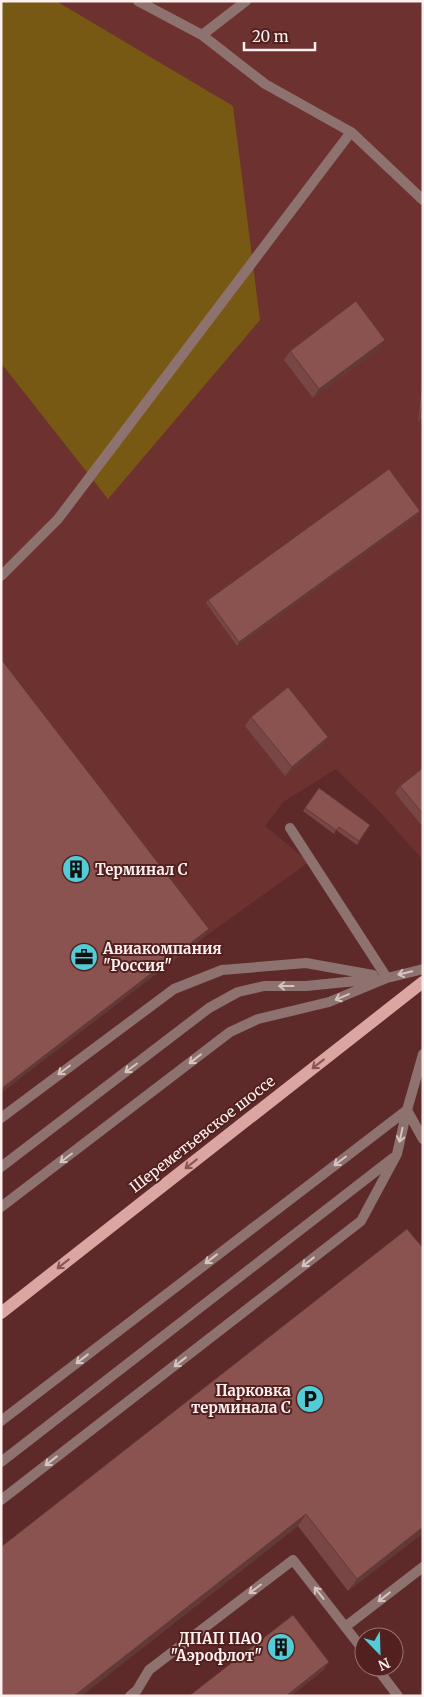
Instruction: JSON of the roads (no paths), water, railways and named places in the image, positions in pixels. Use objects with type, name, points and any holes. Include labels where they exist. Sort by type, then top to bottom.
[{"type":"main road","name":"Шереметьевское шоссе","points":[[1,1313],[423,982]]},
{"type":"lane","points":[[138,1],[202,35],[265,84],[351,132],[423,200]]},
{"type":"lane","points":[[202,35],[246,1]]},
{"type":"lane","points":[[1,576],[58,519],[351,132]]},
{"type":"lane","points":[[290,828],[387,978]]},
{"type":"lane","points":[[1,1118],[174,989],[222,970],[306,963],[387,978]]},
{"type":"lane","points":[[1,1207],[230,1032],[258,1019],[329,1002],[387,978],[423,968]]},
{"type":"lane","points":[[1,1167],[209,1008],[238,992],[264,986],[306,986],[387,978]]},
{"type":"lane","points":[[1,1500],[361,1221],[398,1154],[407,1110],[423,1054]]},
{"type":"lane","points":[[407,1110],[423,1139]]},
{"type":"lane","points":[[1,1421],[407,1110]]},
{"type":"lane","points":[[1,1462],[398,1154]]},
{"type":"lane","points":[[130,1696],[137,1690],[149,1670],[293,1560],[354,1638]]},
{"type":"lane","points":[[346,1627],[423,1568]]},
{"type":"lane","points":[[384,1677],[398,1696]]},
{"type":"place","name":"Терминал C","points":[[76,869]]},
{"type":"place","name":"Авиакомпания \"Россия\"","points":[[84,957]]},
{"type":"place","name":"Парковка терминала C","points":[[310,1399]]},
{"type":"place","name":"ДПАП ПАО \"Аэрофлот\"","points":[[281,1647]]}]
